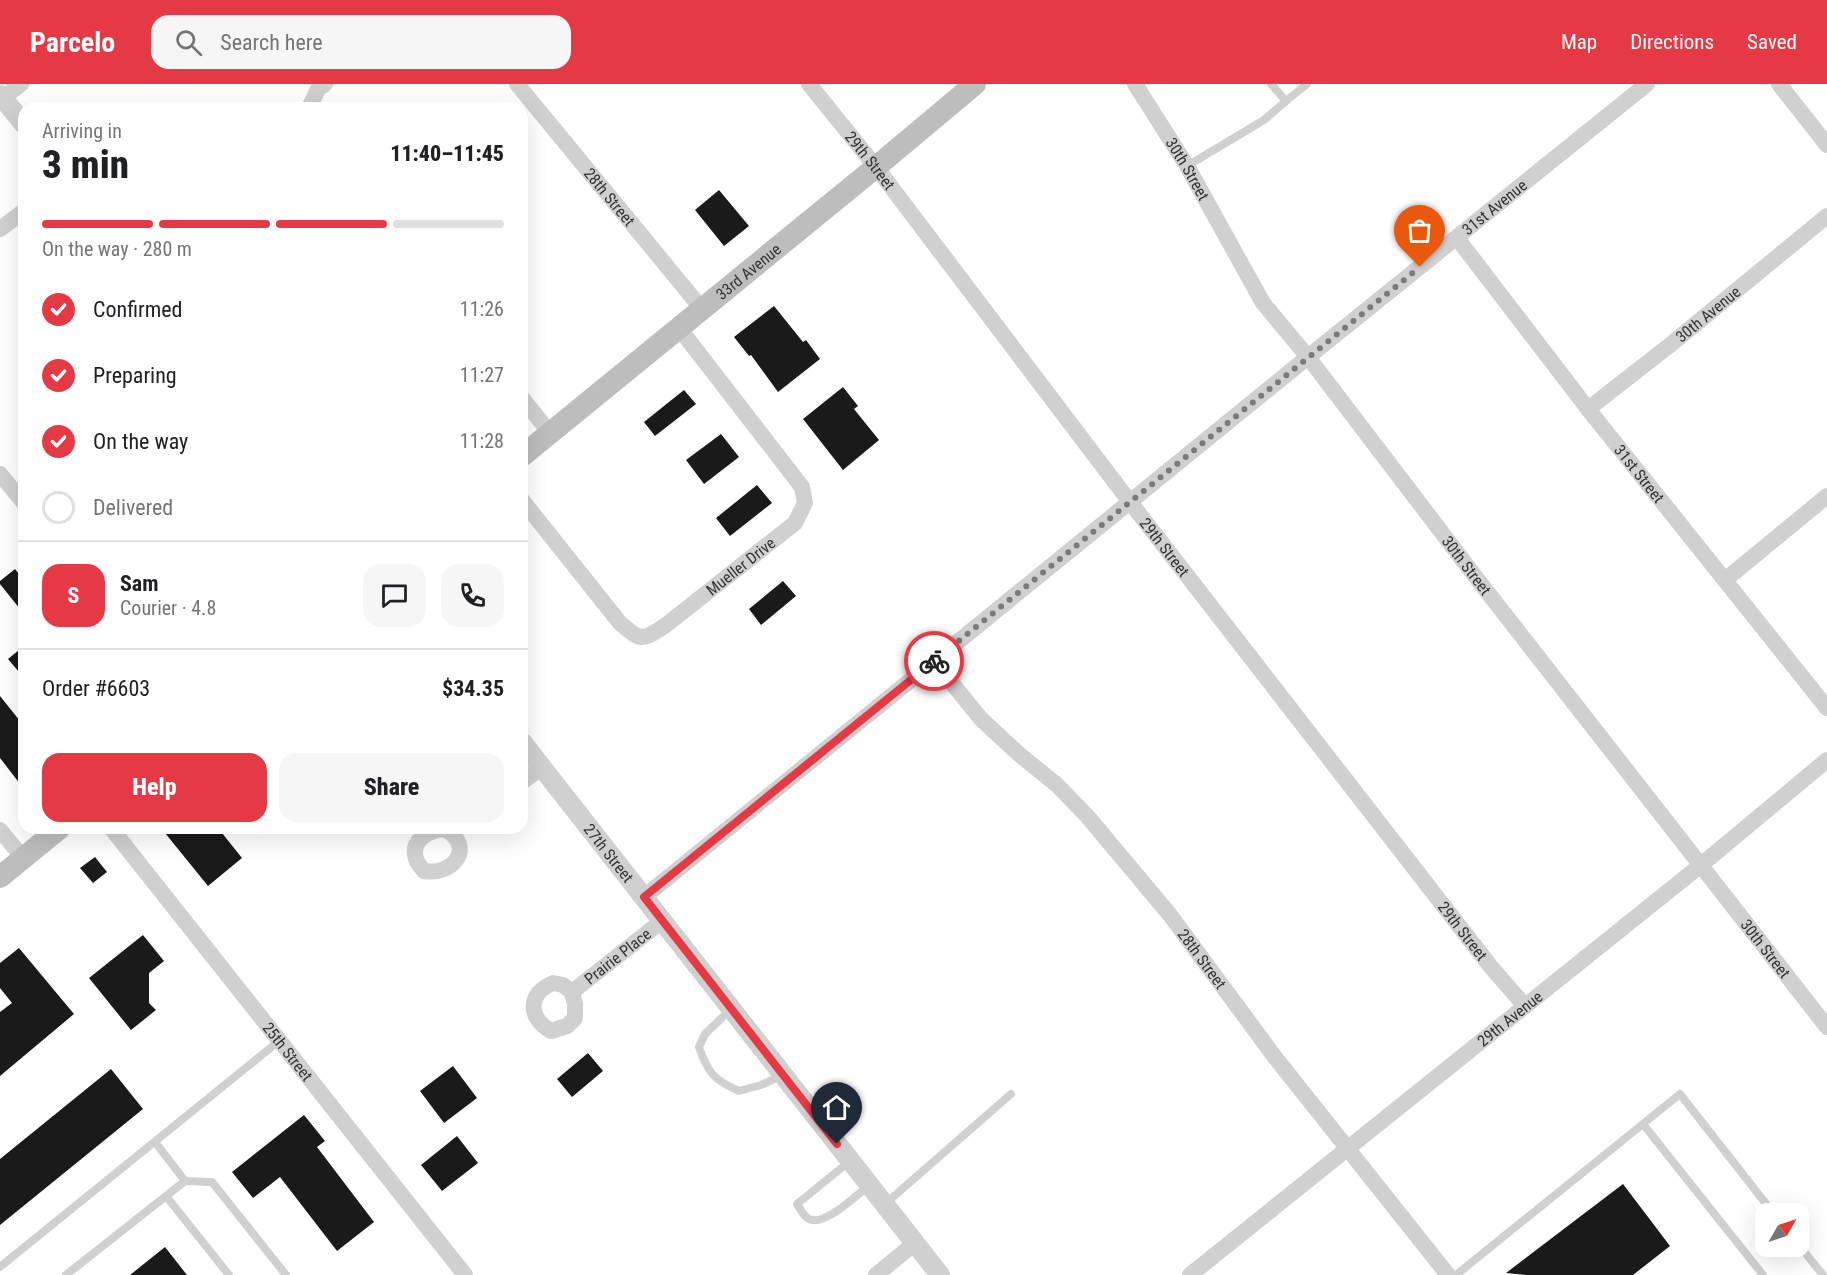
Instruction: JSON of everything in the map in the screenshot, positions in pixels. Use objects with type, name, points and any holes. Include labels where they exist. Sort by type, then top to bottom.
[{"type":"main road","name":"33rd Avenue","points":[[528,451],[975,84]]},
{"type":"main road","points":[[0,877],[52,834]]},
{"type":"street","points":[[18,117],[1,96],[21,84]]},
{"type":"street","points":[[312,102],[318,89],[325,84]]},
{"type":"street","name":"28th Street","points":[[517,84],[702,309]]},
{"type":"street","name":"29th Street","points":[[809,84],[876,167],[1130,502],[1491,967],[1525,1005]]},
{"type":"street","name":"30th Street","points":[[1135,84],[1187,166],[1263,303],[1308,357],[1485,589],[1827,1027]]},
{"type":"street","name":"31st Avenue","points":[[644,897],[1647,84]]},
{"type":"street","points":[[1779,84],[1827,145]]},
{"type":"street","points":[[0,229],[18,216]]},
{"type":"street","name":"30th Avenue","points":[[1588,409],[1679,338],[1827,216]]},
{"type":"street","name":"31st Street","points":[[1457,238],[1588,409],[1827,708]]},
{"type":"street","name":"Mueller Drive","points":[[528,508],[620,623],[636,637],[646,638],[666,625],[795,523],[804,503],[802,487],[679,328]]},
{"type":"street","points":[[528,406],[550,433]]},
{"type":"street","points":[[0,474],[18,496]]},
{"type":"street","points":[[1725,580],[1827,496]]},
{"type":"street","name":"28th Street","points":[[934,661],[981,719],[1057,785],[1170,915],[1274,1056],[1448,1275]]},
{"type":"street","name":"27th Street","points":[[528,750],[940,1275]]},
{"type":"street","name":"29th Avenue","points":[[1191,1275],[1701,865],[1827,760]]},
{"type":"street","points":[[528,778],[542,767]]},
{"type":"street","points":[[0,830],[22,858]]},
{"type":"street","name":"25th Street","points":[[116,834],[465,1275]]},
{"type":"street","name":"Prairie Place","points":[[572,992],[662,921]]},
{"type":"street","points":[[876,1275],[915,1243]]},
{"type":"lane","points":[[1271,84],[1286,101]]},
{"type":"lane","points":[[1187,166],[1264,120],[1307,84]]},
{"type":"lane","points":[[731,1009],[705,1034],[699,1047],[709,1072],[721,1083],[739,1091],[761,1085],[783,1075]]},
{"type":"lane","points":[[0,1267],[279,1041]]},
{"type":"lane","points":[[884,1204],[1011,1094]]},
{"type":"lane","points":[[1456,1275],[1680,1094],[1765,1203]]},
{"type":"lane","points":[[1643,1124],[1763,1275]]},
{"type":"lane","points":[[155,1142],[185,1181]]},
{"type":"lane","points":[[850,1161],[797,1204],[802,1213],[809,1219],[820,1220],[829,1216],[870,1185]]},
{"type":"lane","points":[[66,1275],[185,1181],[212,1182],[286,1275]]},
{"type":"lane","points":[[166,1196],[229,1275]]},
{"type":"lane","points":[[1808,1257],[1823,1275]]},
{"type":"building","points":[[719,190],[749,226],[724,246],[695,210]]},
{"type":"building","points":[[774,306],[803,342],[806,340],[820,359],[778,392],[751,355],[749,356],[734,337]]},
{"type":"building","points":[[843,387],[858,406],[854,409],[879,440],[843,470],[803,419]]},
{"type":"building","points":[[684,390],[696,404],[655,436],[644,422]]},
{"type":"building","points":[[721,434],[739,457],[704,484],[686,460]]},
{"type":"building","points":[[757,485],[772,503],[730,536],[716,518]]},
{"type":"building","points":[[15,569],[18,573],[18,606],[0,584],[0,581]]},
{"type":"building","points":[[783,581],[796,596],[761,625],[749,609]]},
{"type":"building","points":[[18,651],[18,671],[8,659]]},
{"type":"building","points":[[0,696],[18,718],[18,781],[0,758]]},
{"type":"building","points":[[166,834],[223,834],[242,858],[208,886]]},
{"type":"building","points":[[95,857],[107,872],[93,883],[80,868]]},
{"type":"building","points":[[143,935],[164,961],[149,973],[149,1003],[156,1010],[131,1030],[89,978]]},
{"type":"building","points":[[19,948],[74,1014],[0,1076],[0,1012],[12,1003],[0,988],[0,963]]},
{"type":"building","points":[[588,1053],[603,1071],[572,1097],[557,1079]]},
{"type":"building","points":[[453,1066],[477,1098],[444,1123],[420,1091]]},
{"type":"building","points":[[111,1069],[143,1109],[0,1225],[0,1159]]},
{"type":"building","points":[[304,1115],[325,1141],[317,1147],[374,1222],[337,1251],[280,1177],[253,1198],[232,1172]]},
{"type":"building","points":[[457,1136],[478,1163],[442,1191],[421,1165]]},
{"type":"building","points":[[1623,1184],[1670,1246],[1633,1275],[1506,1273]]},
{"type":"building","points":[[165,1247],[187,1275],[130,1275]]},
{"type":"way so far","points":[[934,661],[1420,267]]},
{"type":"route","points":[[837,1144],[644,897],[934,661]]}]
